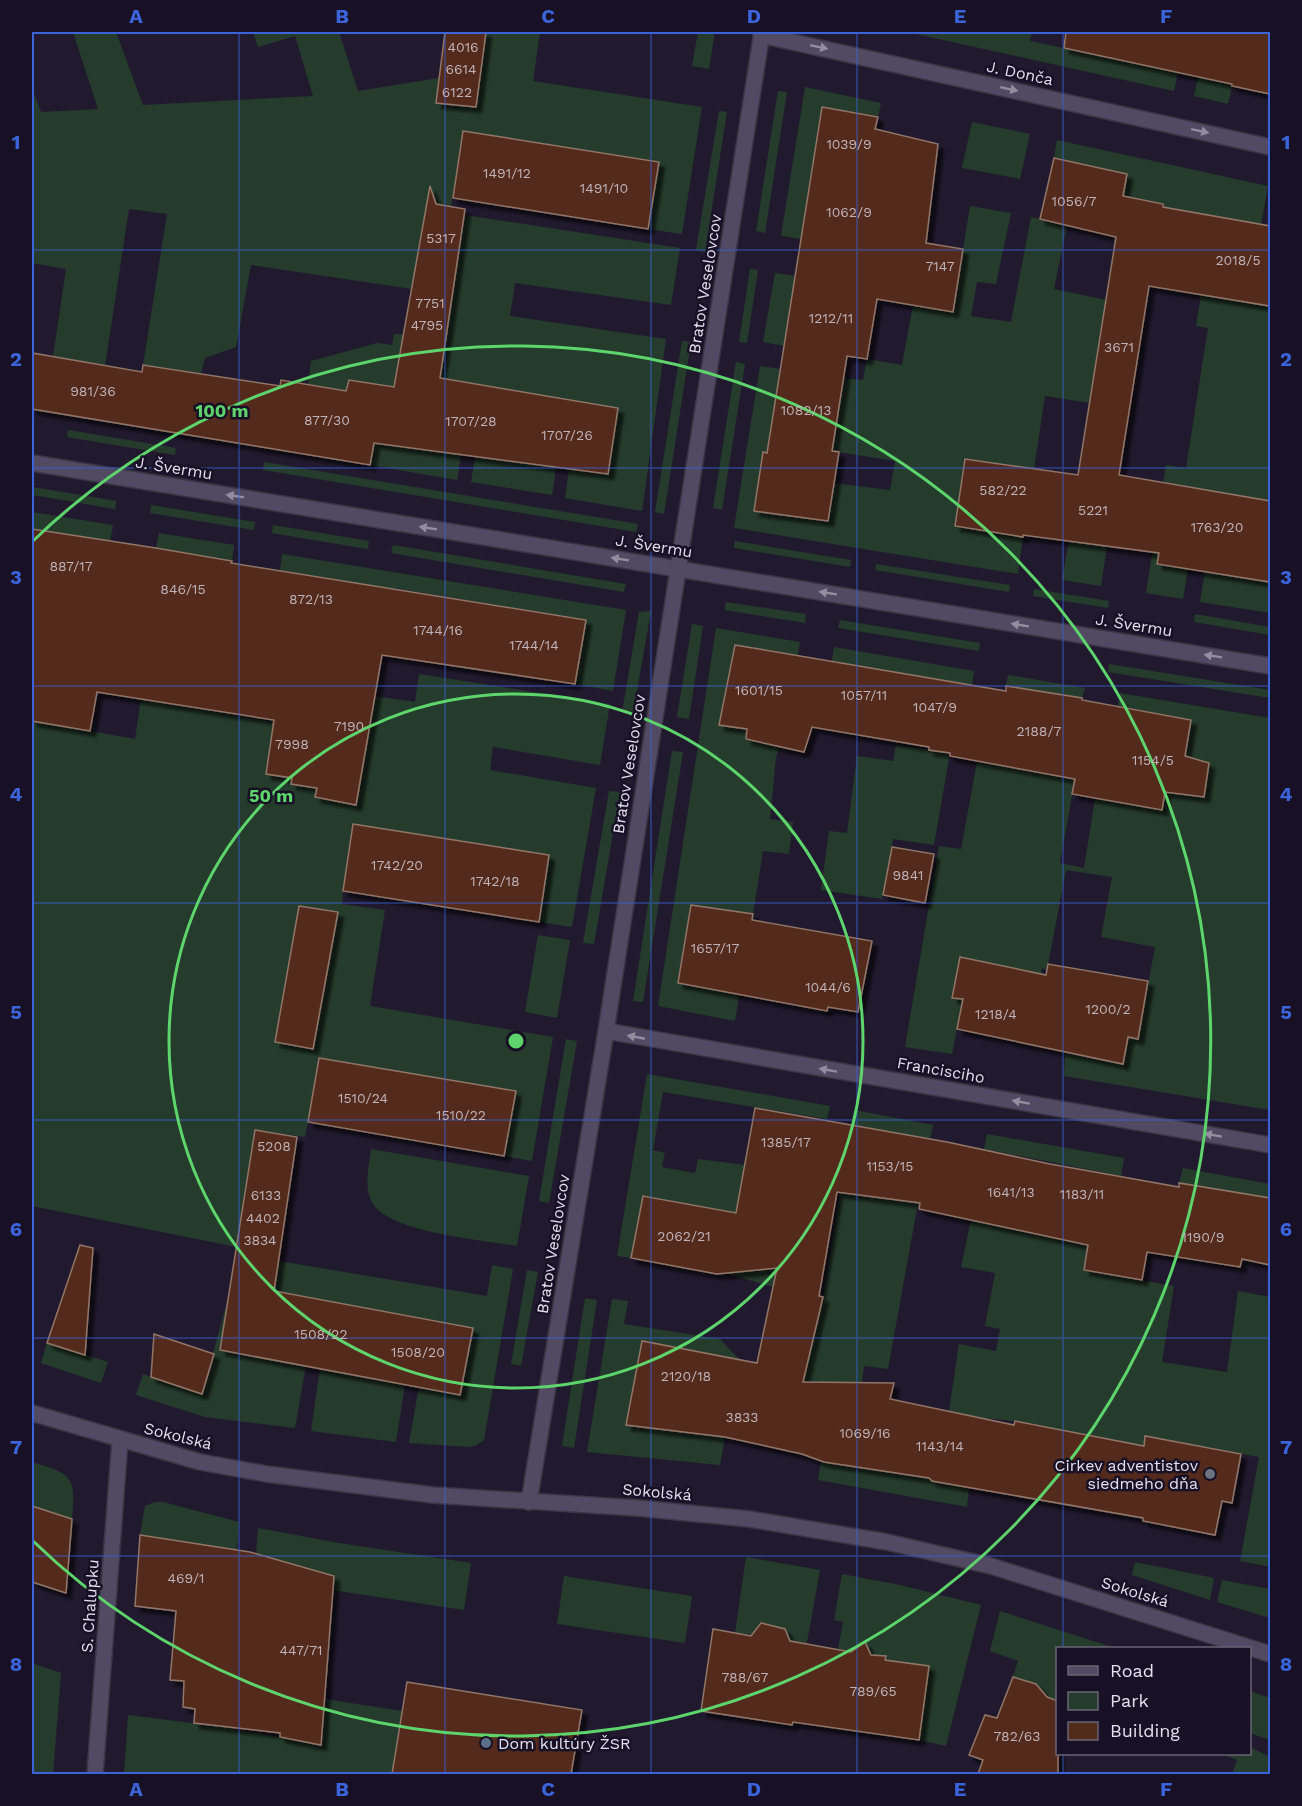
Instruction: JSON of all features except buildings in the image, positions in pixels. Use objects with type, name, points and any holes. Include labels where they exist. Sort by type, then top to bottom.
[{"type":"street","name":"J. Donča","points":[[762,33],[1270,147]]},
{"type":"street","name":"Bratov Veselovcov","points":[[529,1502],[606,1031],[762,33]]},
{"type":"street","name":"J. Švermu","points":[[32,463],[1270,666]]},
{"type":"street","name":"Francisciho","points":[[606,1031],[1270,1145]]},
{"type":"street","name":"Sokolská","points":[[32,1413],[200,1462],[278,1475],[380,1490],[637,1508],[749,1519],[887,1542],[991,1566],[1248,1647]]},
{"type":"street","name":"S. Chalupku","points":[[95,1774],[120,1440]]},
{"type":"street","name":"Sokolská","points":[[1251,1648],[1270,1654]]},
{"type":"green space","points":[[73,32],[116,32],[143,105],[313,96],[295,36],[258,47],[253,32],[339,32],[358,91],[439,78],[436,103],[475,107],[486,32],[540,32],[533,81],[702,107],[682,234],[648,229],[659,163],[463,131],[451,207],[428,202],[412,289],[251,265],[236,347],[205,358],[201,373],[143,365],[167,214],[129,209],[105,366],[53,356],[66,269],[32,263],[32,88],[41,112],[98,109]]},
{"type":"green space","points":[[698,32],[715,32],[709,69],[692,66]]},
{"type":"green space","points":[[907,32],[1032,32],[1030,41],[1178,72],[1174,91]]},
{"type":"green space","points":[[1209,32],[1244,32],[1228,104],[1194,96]]},
{"type":"green space","points":[[805,87],[881,103],[878,117],[822,107],[801,239],[781,236]]},
{"type":"green space","points":[[778,91],[787,92],[765,233],[756,231]]},
{"type":"green space","points":[[719,111],[727,112],[705,252],[696,250]]},
{"type":"green space","points":[[972,122],[1030,134],[1020,179],[962,168]]},
{"type":"green space","points":[[1057,140],[1268,186],[1261,225],[1202,295],[1270,306],[1270,501],[1170,484],[1157,564],[1188,569],[1183,599],[1146,593],[1166,465],[1186,468],[1208,328],[1196,326],[1201,295],[1149,286],[1163,204],[1123,196],[1127,174],[1054,158]]},
{"type":"green space","points":[[970,206],[1011,213],[996,284],[977,282],[971,316],[1011,322],[1031,217],[1067,225],[1054,289],[1106,300],[1090,403],[1045,396],[1034,469],[965,459],[1023,537],[1018,574],[734,528],[760,366],[780,369],[767,453],[763,452],[754,511],[828,521],[834,483],[890,490],[895,461],[832,451],[843,378],[863,380],[867,359],[902,365],[913,305],[953,312]]},
{"type":"green space","points":[[465,215],[680,248],[671,305],[515,283],[510,316],[666,339],[642,511],[565,498],[569,469],[608,474],[617,408],[428,376],[416,448],[461,455],[457,480],[370,465],[384,386],[349,380],[346,391],[308,385],[311,361],[377,343],[392,345],[394,334],[404,334],[449,316]]},
{"type":"green space","points":[[750,269],[758,270],[747,343],[739,342]]},
{"type":"green space","points":[[775,273],[796,276],[784,346],[763,342]]},
{"type":"green space","points":[[682,341],[691,342],[664,514],[655,512]]},
{"type":"green space","points":[[736,362],[745,364],[722,510],[713,508]]},
{"type":"green space","points":[[68,430],[176,448],[175,455],[67,437]]},
{"type":"green space","points":[[475,457],[556,467],[552,495],[471,482]]},
{"type":"green space","points":[[264,462],[638,524],[636,532],[263,470]]},
{"type":"green space","points":[[32,487],[116,501],[115,509],[32,495]]},
{"type":"green space","points":[[151,505],[255,522],[254,530],[150,513]]},
{"type":"green space","points":[[32,512],[113,525],[110,542],[32,529]]},
{"type":"green space","points":[[273,525],[369,541],[368,549],[272,533]]},
{"type":"green space","points":[[159,533],[234,545],[232,561],[156,548]]},
{"type":"green space","points":[[735,541],[851,560],[850,567],[734,548]]},
{"type":"green space","points":[[1069,541],[1107,546],[1101,586],[1062,580]]},
{"type":"green space","points":[[393,545],[626,584],[624,592],[391,553]]},
{"type":"green space","points":[[282,554],[626,610],[613,691],[575,684],[586,620],[394,588],[378,673],[339,649],[350,582],[280,570]]},
{"type":"green space","points":[[876,564],[1010,585],[1009,592],[875,570]]},
{"type":"green space","points":[[1205,571],[1270,582],[1270,613],[1200,602]]},
{"type":"green space","points":[[1034,589],[1109,601],[1108,608],[1033,596]]},
{"type":"green space","points":[[726,602],[806,614],[805,623],[725,610]]},
{"type":"green space","points":[[651,611],[633,714],[622,712],[639,612]]},
{"type":"green space","points":[[1195,614],[1270,627],[1270,635],[1194,622]]},
{"type":"green space","points":[[840,620],[980,643],[979,651],[838,628]]},
{"type":"green space","points":[[692,624],[703,626],[689,719],[677,717]]},
{"type":"green space","points":[[716,628],[800,642],[798,655],[735,645],[719,725],[747,729],[746,739],[779,748],[776,757],[770,819],[793,822],[789,854],[763,851],[753,914],[691,905],[678,983],[739,995],[735,1021],[658,1006]]},
{"type":"green space","points":[[834,647],[974,671],[972,685],[832,661]]},
{"type":"green space","points":[[32,654],[73,661],[55,725],[135,739],[141,699],[274,722],[294,769],[292,784],[317,788],[315,797],[355,805],[374,696],[415,702],[419,674],[610,704],[600,765],[493,747],[490,770],[596,788],[572,927],[343,891],[342,904],[385,910],[370,1006],[553,1037],[532,1161],[308,1122],[305,1137],[255,1130],[237,1247],[32,1206]],"holes":[[[299,906],[337,912],[313,1049],[275,1042]]]},
{"type":"green space","points":[[1109,664],[1270,690],[1270,698],[1108,672]]},
{"type":"green space","points":[[1008,675],[1085,688],[1082,698],[1006,686]]},
{"type":"green space","points":[[1120,693],[1270,718],[1270,1110],[1064,1076],[1065,1053],[1123,1064],[1128,1037],[1138,1038],[1155,947],[1101,937],[1112,877],[1066,870],[1047,970],[1042,968],[1041,974],[960,957],[952,997],[963,999],[952,1054],[905,1047],[939,846],[961,849],[977,762],[1075,779],[1060,863],[1084,868],[1098,780],[1204,797],[1209,763],[1185,756],[1191,720],[1118,706]]},
{"type":"green space","points":[[896,745],[950,753],[934,845],[893,839],[882,899],[821,890],[829,831],[847,833],[857,756],[893,761]]},
{"type":"green space","points":[[672,751],[683,752],[643,1002],[633,1001]]},
{"type":"green space","points":[[609,791],[620,792],[594,944],[583,943]]},
{"type":"green space","points":[[538,935],[570,940],[557,1018],[525,1012]]},
{"type":"green space","points":[[566,1039],[577,1041],[549,1203],[539,1201]]},
{"type":"green space","points":[[647,1074],[830,1106],[827,1119],[663,1092],[653,1150],[665,1153],[662,1167],[695,1173],[698,1159],[745,1165],[740,1198],[824,1189],[773,1287],[725,1273],[736,1213],[644,1196],[631,1258],[617,1256]]},
{"type":"green space","points":[[854,1110],[933,1125],[930,1139],[862,1127],[850,1193],[918,1203],[888,1369],[864,1366],[860,1398],[824,1462],[928,1478],[932,1481],[969,1487],[967,1507],[818,1480],[821,1461],[796,1452],[740,1360],[765,1373],[804,1380],[823,1297]]},
{"type":"green space","points":[[987,1134],[1124,1158],[1121,1176],[984,1149]]},
{"type":"green space","points":[[371,1149],[529,1176],[517,1246],[439,1234],[399,1222],[383,1214],[373,1204],[368,1191],[367,1177]]},
{"type":"green space","points":[[1183,1168],[1270,1184],[1270,1198],[1179,1183]]},
{"type":"green space","points":[[971,1220],[1089,1243],[1084,1270],[1174,1286],[1162,1362],[1227,1372],[1238,1291],[1270,1297],[1270,1567],[1240,1561],[1259,1457],[1146,1436],[1144,1446],[1015,1421],[982,1418],[949,1411],[959,1344],[996,1351],[1000,1329],[985,1326],[995,1273],[961,1267]]},
{"type":"green space","points":[[279,1261],[487,1296],[492,1265],[513,1269],[484,1440],[469,1447],[409,1443],[419,1387],[460,1394],[473,1328],[273,1291]]},
{"type":"green space","points":[[527,1270],[538,1272],[521,1366],[511,1364]]},
{"type":"green space","points":[[229,1295],[271,1301],[306,1365],[295,1428],[205,1417],[136,1395],[143,1374],[202,1393]]},
{"type":"green space","points":[[585,1298],[597,1300],[574,1448],[562,1446]]},
{"type":"green space","points":[[612,1299],[628,1301],[624,1324],[720,1339],[740,1360],[643,1341],[627,1425],[725,1437],[720,1465],[587,1452]]},
{"type":"green space","points":[[47,1343],[108,1362],[101,1383],[41,1363]]},
{"type":"green space","points":[[320,1368],[405,1384],[396,1442],[311,1431]]},
{"type":"green space","points":[[32,1462],[55,1470],[68,1478],[73,1493],[72,1519],[32,1506]]},
{"type":"green space","points":[[163,1502],[239,1522],[237,1550],[140,1535],[145,1506]]},
{"type":"green space","points":[[258,1528],[471,1563],[464,1610],[332,1590],[334,1576],[256,1555]]},
{"type":"green space","points":[[746,1557],[820,1570],[792,1726],[777,1723],[791,1643],[785,1629],[762,1623],[751,1635],[735,1633]]},
{"type":"green space","points":[[1135,1562],[1214,1578],[1210,1600],[1132,1575]]},
{"type":"green space","points":[[842,1574],[900,1585],[981,1605],[946,1746],[919,1740],[929,1666],[885,1660],[886,1656],[871,1655],[870,1651],[856,1648],[851,1652],[838,1649],[843,1622],[834,1620]]},
{"type":"green space","points":[[564,1576],[692,1596],[685,1643],[557,1624]]},
{"type":"green space","points":[[1222,1580],[1270,1589],[1270,1618],[1217,1602]]},
{"type":"green space","points":[[1000,1611],[1112,1647],[1056,1647],[1056,1701],[1043,1695],[1036,1684],[1023,1680],[1011,1683],[1018,1661],[990,1651]]},
{"type":"green space","points":[[32,1663],[61,1673],[53,1774],[32,1774]]},
{"type":"green space","points":[[1251,1691],[1270,1698],[1270,1740],[1251,1733]]},
{"type":"green space","points":[[325,1699],[402,1711],[392,1774],[124,1774],[128,1715],[224,1727],[321,1745]]},
{"type":"green space","points":[[1251,1748],[1270,1757],[1270,1774],[1232,1774],[1237,1760],[1224,1755],[1251,1755]]},
{"type":"place","name":"Cirkev adventistov siedmeho dňa","points":[[1210,1474]]},
{"type":"place","name":"Dom kultúry ŽSR","points":[[486,1743]]}]
